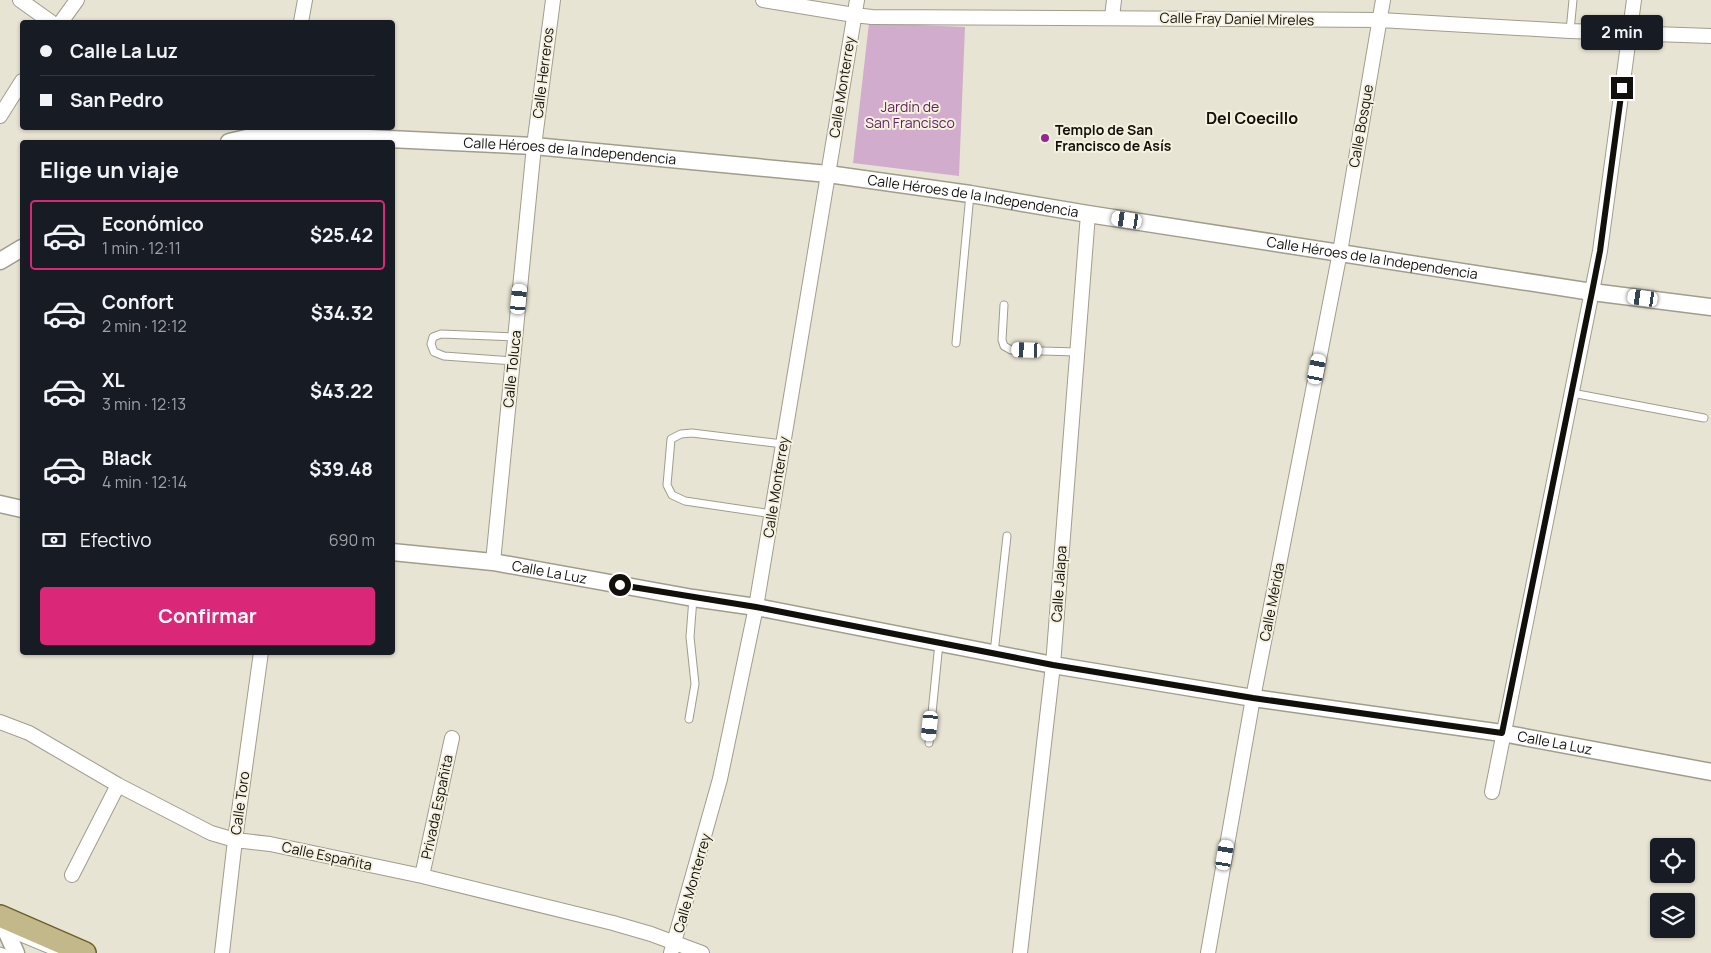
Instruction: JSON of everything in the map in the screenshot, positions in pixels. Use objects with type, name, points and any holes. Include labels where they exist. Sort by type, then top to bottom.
[{"type":"main road","points":[[2,923],[85,953]]},
{"type":"street","points":[[20,0],[48,20]]},
{"type":"street","points":[[62,20],[77,0]]},
{"type":"street","points":[[301,20],[305,0]]},
{"type":"street","name":"Calle Herreros","points":[[534,146],[553,0]]},
{"type":"street","name":"Calle Fray Daniel Mireles","points":[[763,0],[854,15],[1380,20],[1570,31],[1711,36]]},
{"type":"street","name":"Calle Monterrey","points":[[673,948],[720,779],[756,607],[856,0]]},
{"type":"street","points":[[1112,17],[1114,0]]},
{"type":"street","name":"Calle Bosque","points":[[1340,252],[1383,0]]},
{"type":"street","points":[[1492,792],[1502,733],[1601,242],[1634,0]]},
{"type":"street","points":[[0,116],[20,84]]},
{"type":"street","name":"Calle Héroes de la Independencia","points":[[238,140],[256,136],[279,135],[395,140]]},
{"type":"street","name":"Calle Héroes de la Independencia","points":[[395,140],[534,146],[828,174],[970,194],[1592,292],[1711,307]]},
{"type":"street","name":"Calle Toluca","points":[[493,562],[534,146]]},
{"type":"street","name":"Calle Jalapa","points":[[1020,953],[1053,665],[1088,214]]},
{"type":"street","points":[[0,261],[20,249]]},
{"type":"street","name":"Calle Mérida","points":[[1208,953],[1253,698],[1340,252]]},
{"type":"street","points":[[0,504],[20,509]]},
{"type":"street","name":"Calle La Luz","points":[[395,552],[493,562],[693,598],[756,607],[1053,665],[1253,698],[1502,733],[1711,772]]},
{"type":"street","name":"Calle Toro","points":[[222,953],[235,840],[261,655]]},
{"type":"street","name":"Calle Españita","points":[[0,722],[30,733],[118,785],[211,833],[235,840],[270,844],[422,876],[613,923],[673,948],[702,953]]},
{"type":"street","name":"Privada Españita","points":[[422,876],[452,738]]},
{"type":"street","points":[[72,876],[118,785]]},
{"type":"street","points":[[2,923],[16,953]]},
{"type":"lane","points":[[1570,31],[1573,0]]},
{"type":"lane","points":[[956,342],[970,194]]},
{"type":"lane","points":[[1004,305],[1002,340],[1004,346],[1011,350],[1077,352]]},
{"type":"lane","points":[[513,361],[444,356],[434,352],[431,344],[433,337],[441,334],[515,337]]},
{"type":"lane","points":[[1572,393],[1704,418]]},
{"type":"lane","points":[[772,514],[685,501],[672,495],[667,485],[672,439],[681,434],[692,433],[783,444]]},
{"type":"lane","points":[[994,653],[1007,536]]},
{"type":"lane","points":[[689,719],[695,684],[690,637],[693,598]]},
{"type":"lane","points":[[929,742],[939,643]]},
{"type":"lane","points":[[2,923],[57,953]]},
{"type":"lane","points":[[0,951],[5,953]]},
{"type":"green space","name":"Jardín de San Francisco","points":[[869,23],[965,27],[959,176],[853,163]]},
{"type":"place","name":"Templo de San Francisco de Asís","points":[[1045,138]]},
{"type":"district","name":"Del Coecillo","points":[[1252,118]]},
{"type":"route","points":[[620,585],[756,607],[1053,665],[1253,698],[1502,733],[1600,251],[1622,88]]}]
